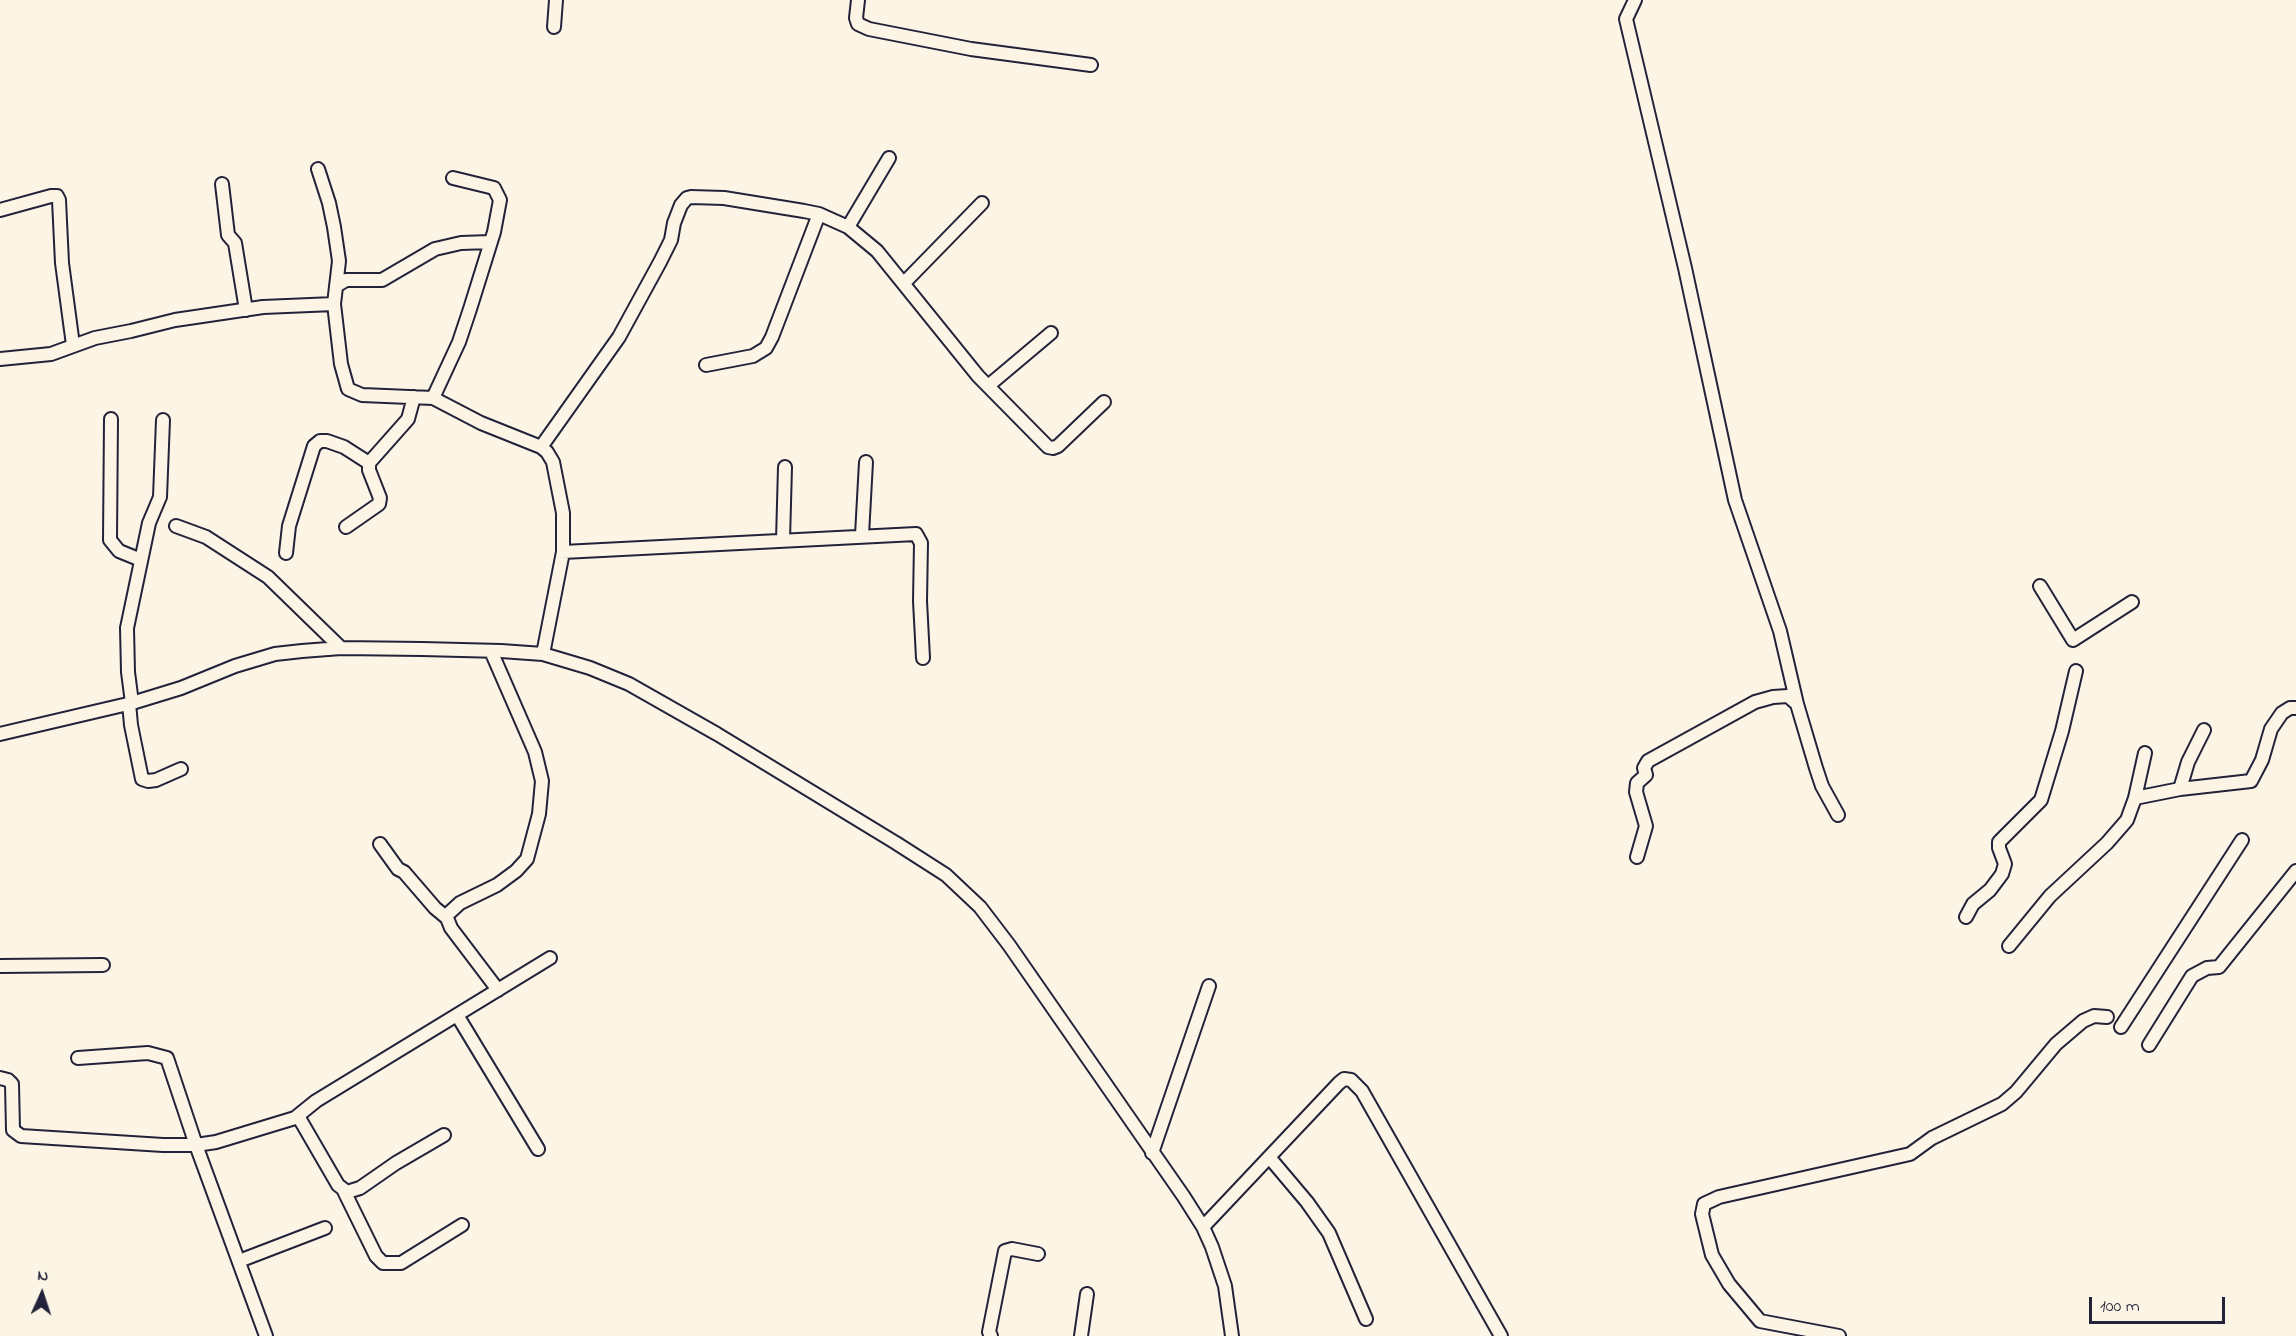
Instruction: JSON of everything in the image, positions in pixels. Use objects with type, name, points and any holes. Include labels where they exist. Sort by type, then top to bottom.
[{"type":"street","points":[[554,27],[556,0]]},
{"type":"street","points":[[858,0],[856,18],[858,24],[869,29],[971,49],[1091,65]]},
{"type":"street","points":[[1635,0],[1626,19],[1735,500],[1780,631],[1797,704],[1822,786],[1838,815]]},
{"type":"street","points":[[848,227],[889,158]]},
{"type":"street","points":[[318,169],[329,203],[339,261],[334,304],[341,364],[348,389],[362,395],[433,398],[481,423],[541,447],[553,462],[563,513],[563,552],[543,654]]},
{"type":"street","points":[[433,398],[459,342],[499,206],[497,191],[489,186],[453,178]]},
{"type":"street","points":[[222,184],[228,235],[235,243],[246,310]]},
{"type":"street","points":[[0,210],[51,195],[57,196],[62,263],[73,345]]},
{"type":"street","points":[[541,447],[619,337],[671,240],[674,223],[683,201],[687,198],[701,196],[819,214],[848,227],[877,251],[988,386],[1043,444],[1051,448],[1059,446],[1104,402]]},
{"type":"street","points":[[903,283],[982,203]]},
{"type":"street","points":[[706,365],[753,357],[766,348],[819,214]]},
{"type":"street","points":[[336,285],[346,279],[382,280],[435,249],[461,243],[490,242]]},
{"type":"street","points":[[0,359],[42,355],[95,338],[176,320],[246,310],[334,304]]},
{"type":"street","points":[[988,386],[1051,333]]},
{"type":"street","points":[[346,527],[379,504],[380,498],[369,470],[369,463],[408,419],[414,397]]},
{"type":"street","points":[[111,419],[110,540],[119,551],[141,560]]},
{"type":"street","points":[[163,420],[160,497],[149,523],[126,640],[131,725],[142,779],[148,782],[156,780],[181,769]]},
{"type":"street","points":[[286,553],[289,526],[314,446],[320,441],[327,441],[344,447],[369,463]]},
{"type":"street","points":[[862,535],[866,462]]},
{"type":"street","points":[[783,540],[785,466]]},
{"type":"street","points":[[176,526],[206,537],[268,577],[341,648]]},
{"type":"street","points":[[563,552],[914,533],[920,539],[923,658]]},
{"type":"street","points":[[2040,586],[2073,640],[2132,602]]},
{"type":"street","points":[[0,734],[131,703],[181,688],[235,666],[275,654],[341,648],[543,654],[590,668],[629,684],[717,734],[896,843],[946,875],[972,898],[996,926],[1203,1227],[1225,1286],[1232,1336]]},
{"type":"street","points":[[447,918],[448,914],[460,903],[497,885],[516,871],[526,859],[539,814],[542,781],[535,752],[491,651]]},
{"type":"street","points":[[1966,917],[1973,904],[1990,890],[2002,874],[2005,864],[1999,842],[2041,800],[2062,731],[2076,671]]},
{"type":"street","points":[[1637,857],[1646,826],[1636,792],[1637,783],[1646,775],[1644,768],[1648,761],[1755,702],[1788,696],[1797,704]]},
{"type":"street","points":[[2135,798],[2180,789],[2251,781],[2262,760],[2271,729],[2282,713],[2290,708],[2296,708]]},
{"type":"street","points":[[2180,789],[2188,762],[2204,730]]},
{"type":"street","points":[[2009,946],[2050,896],[2107,843],[2127,820],[2135,798],[2145,753]]},
{"type":"street","points":[[2121,1027],[2242,840]]},
{"type":"street","points":[[380,844],[398,869],[404,872],[447,918],[451,928],[498,990]]},
{"type":"street","points":[[2149,1046],[2192,976],[2207,968],[2219,967],[2296,871]]},
{"type":"street","points":[[0,1078],[12,1084],[14,1130],[21,1136],[196,1145],[216,1142],[291,1120],[316,1101],[550,958]]},
{"type":"street","points":[[0,966],[104,965]]},
{"type":"street","points":[[1152,1152],[1209,986]]},
{"type":"street","points":[[457,1016],[538,1149]]},
{"type":"street","points":[[1839,1336],[1760,1321],[1729,1284],[1712,1255],[1702,1214],[1704,1204],[1719,1197],[1910,1154],[1932,1138],[2002,1104],[2016,1092],[2056,1044],[2084,1021],[2094,1016],[2107,1017]]},
{"type":"street","points":[[78,1059],[154,1053],[167,1058],[196,1145],[266,1336]]},
{"type":"street","points":[[1203,1227],[1339,1083],[1344,1079],[1355,1082],[1501,1336]]},
{"type":"street","points":[[298,1116],[338,1185],[344,1191],[376,1256],[383,1263],[401,1263],[462,1225]]},
{"type":"street","points":[[344,1191],[350,1192],[360,1188],[396,1162],[444,1135]]},
{"type":"street","points":[[1269,1157],[1307,1202],[1329,1233],[1366,1319]]},
{"type":"street","points":[[239,1261],[325,1228]]},
{"type":"street","points":[[991,1336],[989,1332],[1005,1251],[1012,1249],[1038,1254]]},
{"type":"street","points":[[1081,1336],[1087,1294]]}]
